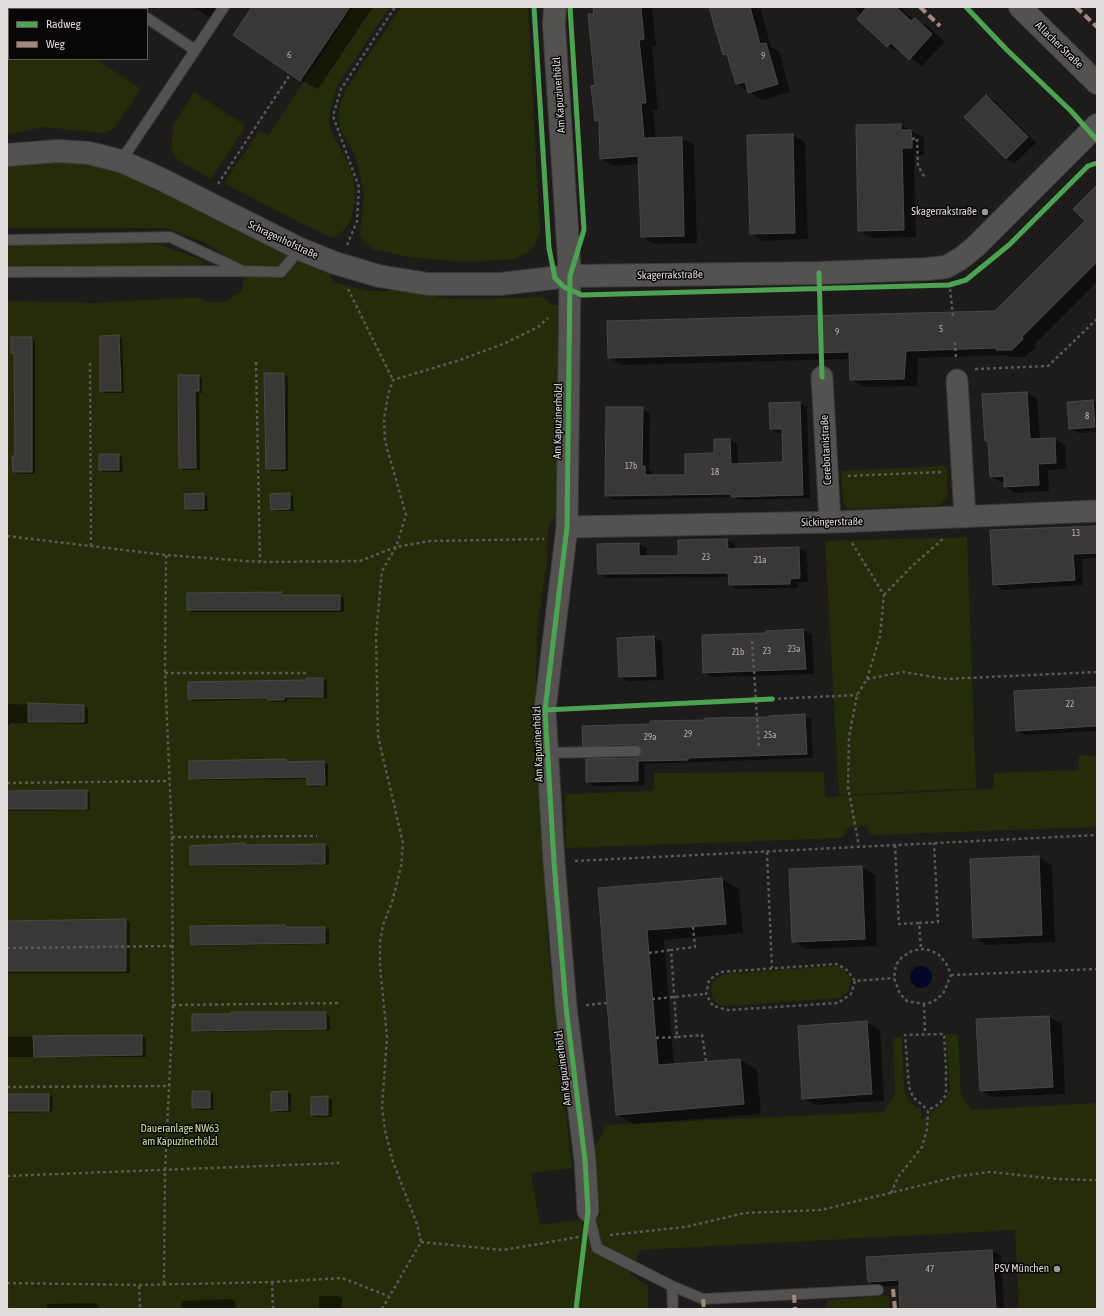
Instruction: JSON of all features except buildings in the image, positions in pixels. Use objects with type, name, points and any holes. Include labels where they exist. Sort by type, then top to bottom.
[{"type":"main road","name":"Allacher Straße","points":[[1020,7],[1097,83]]},
{"type":"street","name":"Am Kapuzinerhölzl","points":[[555,7],[554,25],[570,276],[565,536],[545,710],[554,862],[566,1007],[585,1160],[588,1211]]},
{"type":"street","name":"Skagerrakstraße","points":[[570,276],[819,273],[927,270],[946,267],[960,260],[975,247],[1097,125]]},
{"type":"street","name":"Schragenhofstraße","points":[[7,155],[58,151],[89,153],[121,161],[300,249],[335,263],[379,276],[428,284],[500,284],[570,276]]},
{"type":"street","points":[[964,374],[962,471],[965,517]]},
{"type":"street","name":"Cerebotanistraße","points":[[822,377],[827,476],[833,522]]},
{"type":"street","name":"Sickingerstraße","points":[[565,536],[833,522],[1097,511]]},
{"type":"lane","points":[[121,161],[224,7]]},
{"type":"lane","points":[[148,19],[195,50]]},
{"type":"lane","points":[[7,240],[170,237],[243,271]]},
{"type":"lane","points":[[7,272],[282,272],[300,249]]},
{"type":"lane","points":[[548,753],[636,751]]},
{"type":"lane","points":[[588,1211],[597,1248],[672,1286],[704,1299],[878,1290]]},
{"type":"lane","points":[[672,1286],[673,1309]]},
{"type":"path","points":[[382,1309],[388,1296],[421,1242],[417,1224],[393,1162],[385,1130],[382,1107],[387,1037],[380,967],[380,942],[383,925],[392,902],[401,867],[403,844],[378,736],[376,635],[382,571],[396,548],[406,515],[385,441],[384,419],[388,395],[393,380],[335,263],[350,240],[357,221],[359,187],[333,116],[341,89],[395,7]]},
{"type":"path","points":[[206,202],[289,76]]},
{"type":"path","points":[[912,138],[917,138],[918,166],[925,178]]},
{"type":"path","points":[[946,267],[952,297],[953,316]]},
{"type":"path","points":[[393,380],[457,361],[503,344],[538,327],[549,318]]},
{"type":"path","points":[[964,374],[1048,366],[1097,319]]},
{"type":"path","points":[[90,362],[90,546]]},
{"type":"path","points":[[256,362],[260,562]]},
{"type":"path","points":[[827,476],[962,471]]},
{"type":"path","points":[[859,846],[848,787],[849,737],[857,695],[867,679],[880,636],[884,595],[913,565],[965,517]]},
{"type":"path","points":[[833,522],[884,595]]},
{"type":"path","points":[[7,536],[166,555],[260,562],[360,562],[396,548],[430,541],[547,539],[565,536]]},
{"type":"path","points":[[164,1284],[165,1171],[173,1005],[172,837],[168,781],[165,673],[166,555]]},
{"type":"path","points":[[752,641],[759,747]]},
{"type":"path","points":[[867,679],[903,672],[946,679],[1097,672]]},
{"type":"path","points":[[165,673],[308,673]]},
{"type":"path","points":[[772,699],[857,695]]},
{"type":"path","points":[[7,783],[168,781]]},
{"type":"path","points":[[554,862],[1097,835]]},
{"type":"path","points":[[172,837],[317,836]]},
{"type":"path","points":[[895,845],[899,924],[919,923],[938,922],[934,843]]},
{"type":"path","points":[[767,852],[772,968]]},
{"type":"path","points":[[919,923],[921,949]]},
{"type":"path","points":[[649,953],[696,947],[693,926]]},
{"type":"path","points":[[7,948],[172,946]]},
{"type":"path","points":[[921,949],[929,950],[938,954],[946,963],[951,975],[943,994],[933,1002],[924,1004],[907,1001],[900,994],[894,978],[896,965],[902,957],[912,951],[921,949]]},
{"type":"path","points":[[671,950],[677,1037]]},
{"type":"path","points":[[837,964],[847,970],[855,981],[851,994],[838,1003],[728,1010],[713,1006],[706,994],[709,980],[720,972],[837,964]]},
{"type":"path","points":[[951,975],[1097,968]]},
{"type":"path","points":[[855,981],[894,978]]},
{"type":"path","points":[[652,999],[706,994]]},
{"type":"path","points":[[173,1005],[341,1003]]},
{"type":"path","points":[[924,1004],[925,1034]]},
{"type":"path","points":[[944,1034],[946,1095],[939,1104],[928,1110],[913,1097],[909,1087],[905,1035],[944,1034]]},
{"type":"path","points":[[656,1038],[702,1035],[706,1061]]},
{"type":"path","points":[[7,1087],[170,1086]]},
{"type":"path","points":[[891,1194],[898,1177],[922,1147],[927,1129],[928,1110]]},
{"type":"path","points":[[7,1176],[339,1163]]},
{"type":"path","points":[[421,1242],[445,1243],[503,1250],[593,1236],[685,1227],[745,1213],[821,1210],[891,1194],[959,1176],[990,1172],[1057,1179],[1097,1180]]},
{"type":"path","points":[[7,1309],[7,1283],[139,1285],[272,1282],[342,1278],[388,1296]]},
{"type":"path","points":[[272,1282],[273,1309]]},
{"type":"path","points":[[139,1285],[140,1309]]},
{"type":"green space","points":[[7,7],[20,8],[8,8],[8,60],[98,60],[141,89],[114,129],[103,133],[44,127],[7,134]]},
{"type":"green space","points":[[353,7],[390,7],[337,86],[330,111],[330,129],[349,165],[354,178],[355,202],[350,221],[344,230],[334,238],[308,227],[224,183],[259,131],[268,136]]},
{"type":"green space","points":[[401,7],[528,7],[540,233],[534,246],[527,253],[516,259],[465,262],[408,257],[372,249],[362,239],[360,232],[364,195],[355,156],[340,128],[338,117],[340,105],[347,87]]},
{"type":"green space","points":[[194,92],[246,126],[211,179],[179,161],[173,154],[171,146],[174,124]]},
{"type":"green space","name":"Daueranlage NW63 am Kapuzinerhölzl","points":[[68,159],[108,167],[155,186],[311,262],[330,274],[333,282],[369,291],[426,290],[437,297],[451,299],[543,297],[552,305],[567,306],[559,511],[549,526],[546,552],[548,554],[537,629],[536,710],[548,946],[572,1168],[531,1173],[540,1225],[601,1217],[592,1152],[604,1131],[604,1125],[883,1112],[895,1094],[893,1038],[902,1037],[904,1088],[908,1099],[916,1107],[921,1108],[921,1118],[929,1118],[930,1113],[943,1103],[950,1089],[946,1034],[958,1034],[961,1095],[972,1110],[1097,1103],[1097,1309],[1019,1309],[1015,1230],[639,1250],[635,1266],[630,1275],[648,1285],[648,1309],[7,1309],[7,301],[96,303],[198,297],[207,302],[225,302],[242,291],[244,275],[240,264],[202,241],[166,228],[7,228],[7,164]]},
{"type":"green space","points":[[80,243],[157,244],[200,259],[203,264],[197,269],[7,270],[7,245]]},
{"type":"green space","points":[[946,466],[948,495],[940,505],[849,509],[843,503],[841,471]]},
{"type":"green space","points":[[967,537],[976,788],[839,795],[825,541]]},
{"type":"green space","points":[[1079,755],[1097,756],[1097,827],[870,835],[866,826],[849,827],[842,838],[566,848],[565,794],[654,791],[654,773],[824,772],[825,797],[994,789],[994,773],[1078,770]]},
{"type":"green space","points":[[836,966],[844,969],[851,980],[847,993],[840,998],[725,1006],[718,1004],[713,999],[711,991],[712,984],[717,978],[724,974]]},
{"type":"green space","points":[[889,1296],[890,1309],[827,1309],[827,1300]]},
{"type":"water","points":[[917,966],[925,966],[932,973],[932,981],[925,988],[917,988],[910,981],[910,973]]},
{"type":"marked path","points":[[920,7],[940,26]]},
{"type":"marked path","points":[[1076,7],[1097,27]]},
{"type":"marked path","points":[[893,1289],[895,1309]]},
{"type":"marked path","points":[[794,1295],[795,1309]]},
{"type":"marked path","points":[[703,1299],[704,1309]]},
{"type":"cycle path","points":[[534,7],[549,248],[555,278],[564,287],[582,295],[949,285],[966,280],[1009,245],[1088,166],[1097,163]]},
{"type":"cycle path","points":[[570,7],[584,230],[570,276],[567,527],[545,710],[554,862],[566,1007],[585,1160],[588,1211],[576,1309]]},
{"type":"cycle path","points":[[966,7],[1006,49],[1071,111],[1097,140]]},
{"type":"cycle path","points":[[819,273],[822,377]]},
{"type":"cycle path","points":[[545,710],[772,699]]},
{"type":"place","name":"Skagerrakstraße","points":[[985,212]]},
{"type":"place","name":"PSV München","points":[[1057,1269]]}]
